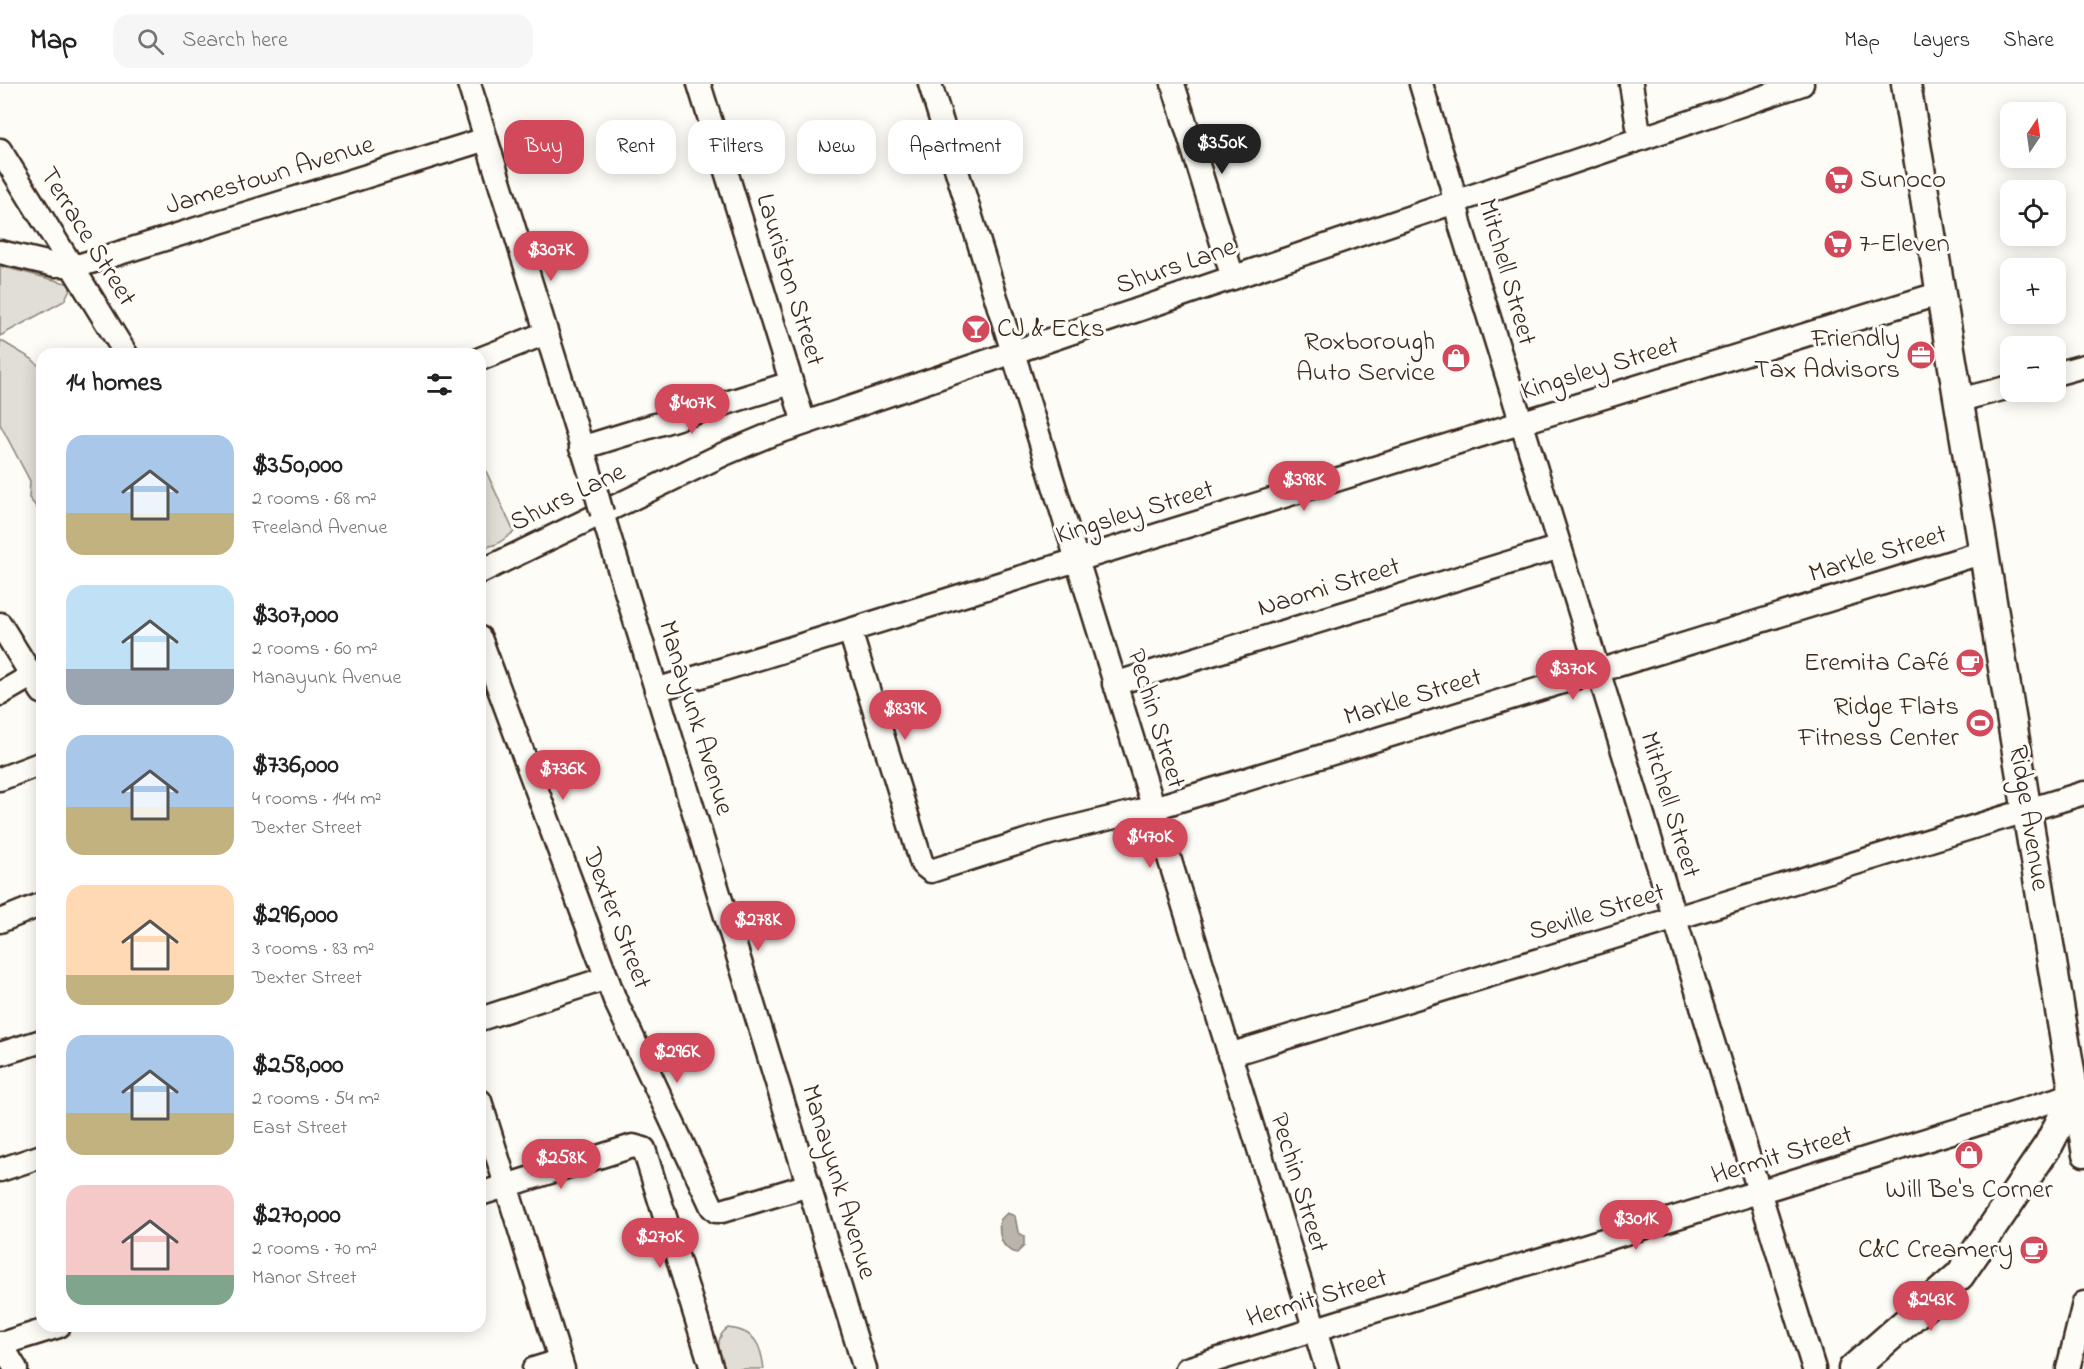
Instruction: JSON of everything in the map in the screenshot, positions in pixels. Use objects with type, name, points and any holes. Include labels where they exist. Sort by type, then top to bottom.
[{"type":"main road","name":"Ridge Avenue","points":[[1906,84],[2027,810],[2079,1093]]},
{"type":"main road","points":[[1852,1369],[1960,1275],[2049,1144],[2079,1093]]},
{"type":"street","name":"Manayunk Avenue","points":[[469,84],[865,1369]]},
{"type":"street","name":"Lauriston Street","points":[[699,84],[804,423]]},
{"type":"street","name":"Pechin Street","points":[[930,84],[1327,1369]]},
{"type":"street","points":[[1173,84],[1233,278]]},
{"type":"street","name":"Mitchell Street","points":[[1421,84],[1521,423],[1814,1369]]},
{"type":"street","points":[[1631,84],[1640,139]]},
{"type":"street","name":"Shurs Lane","points":[[486,569],[724,454],[804,423],[1802,84]]},
{"type":"street","name":"Jamestown Avenue","points":[[71,266],[486,139]]},
{"type":"street","name":"Terrace Street","points":[[0,150],[122,348]]},
{"type":"street","points":[[0,252],[71,266]]},
{"type":"street","name":"Kingsley Street","points":[[656,690],[1941,293]]},
{"type":"street","points":[[486,357],[546,333]]},
{"type":"street","points":[[2066,371],[2084,366]]},
{"type":"street","points":[[581,448],[791,384]]},
{"type":"street","points":[[1959,400],[2000,390]]},
{"type":"street","name":"Naomi Street","points":[[1114,684],[1560,547]]},
{"type":"street","name":"Markle Street","points":[[850,631],[922,864],[927,870],[936,871],[1041,836],[1152,807],[1984,552]]},
{"type":"street","points":[[0,624],[36,682]]},
{"type":"street","name":"Dexter Street","points":[[486,654],[607,978],[700,1182],[716,1211],[809,1185]]},
{"type":"street","points":[[0,694],[36,684]]},
{"type":"street","points":[[0,779],[36,765]]},
{"type":"street","name":"Seville Street","points":[[1230,1055],[2084,793]]},
{"type":"street","points":[[0,921],[36,906]]},
{"type":"street","points":[[486,1017],[607,978]]},
{"type":"street","points":[[0,1054],[36,1043]]},
{"type":"street","points":[[2079,1093],[2084,1155]]},
{"type":"street","name":"Hermit Street","points":[[1187,1369],[2079,1093]]},
{"type":"street","points":[[486,1120],[562,1365],[534,1369]]},
{"type":"street","points":[[486,1192],[633,1146],[640,1147],[646,1153],[712,1369]]},
{"type":"street","points":[[0,1170],[36,1158]]},
{"type":"street","points":[[2068,1369],[2084,1303]]},
{"type":"street","points":[[16,1369],[0,1343],[38,1332]]},
{"type":"shaded area","points":[[0,266],[72,285],[64,301],[0,336]]},
{"type":"shaded area","points":[[0,340],[36,363],[36,507],[29,498],[30,481],[0,424]]},
{"type":"shaded area","points":[[486,471],[514,532],[497,544],[486,547]]},
{"type":"shaded area","points":[[1007,1213],[1015,1216],[1018,1232],[1024,1236],[1024,1246],[1017,1253],[1004,1245],[1000,1236],[1000,1220]]},
{"type":"shaded area","points":[[728,1328],[745,1332],[751,1336],[759,1346],[764,1369],[724,1369],[719,1341],[720,1336]]},
{"type":"place","name":"Sunoco","points":[[1839,180]]},
{"type":"place","name":"7-Eleven","points":[[1838,244]]},
{"type":"place","name":"CJ & Ecks","points":[[976,329]]},
{"type":"place","name":"Friendly Tax Advisors","points":[[1921,355]]},
{"type":"place","name":"Roxborough Auto Service","points":[[1456,358]]},
{"type":"place","name":"Eremita Café","points":[[1970,663]]},
{"type":"place","name":"Ridge Flats Fitness Center","points":[[1980,723]]},
{"type":"place","name":"Will Be's Corner","points":[[1969,1155]]},
{"type":"place","name":"C&C Creamery","points":[[2034,1250]]}]
